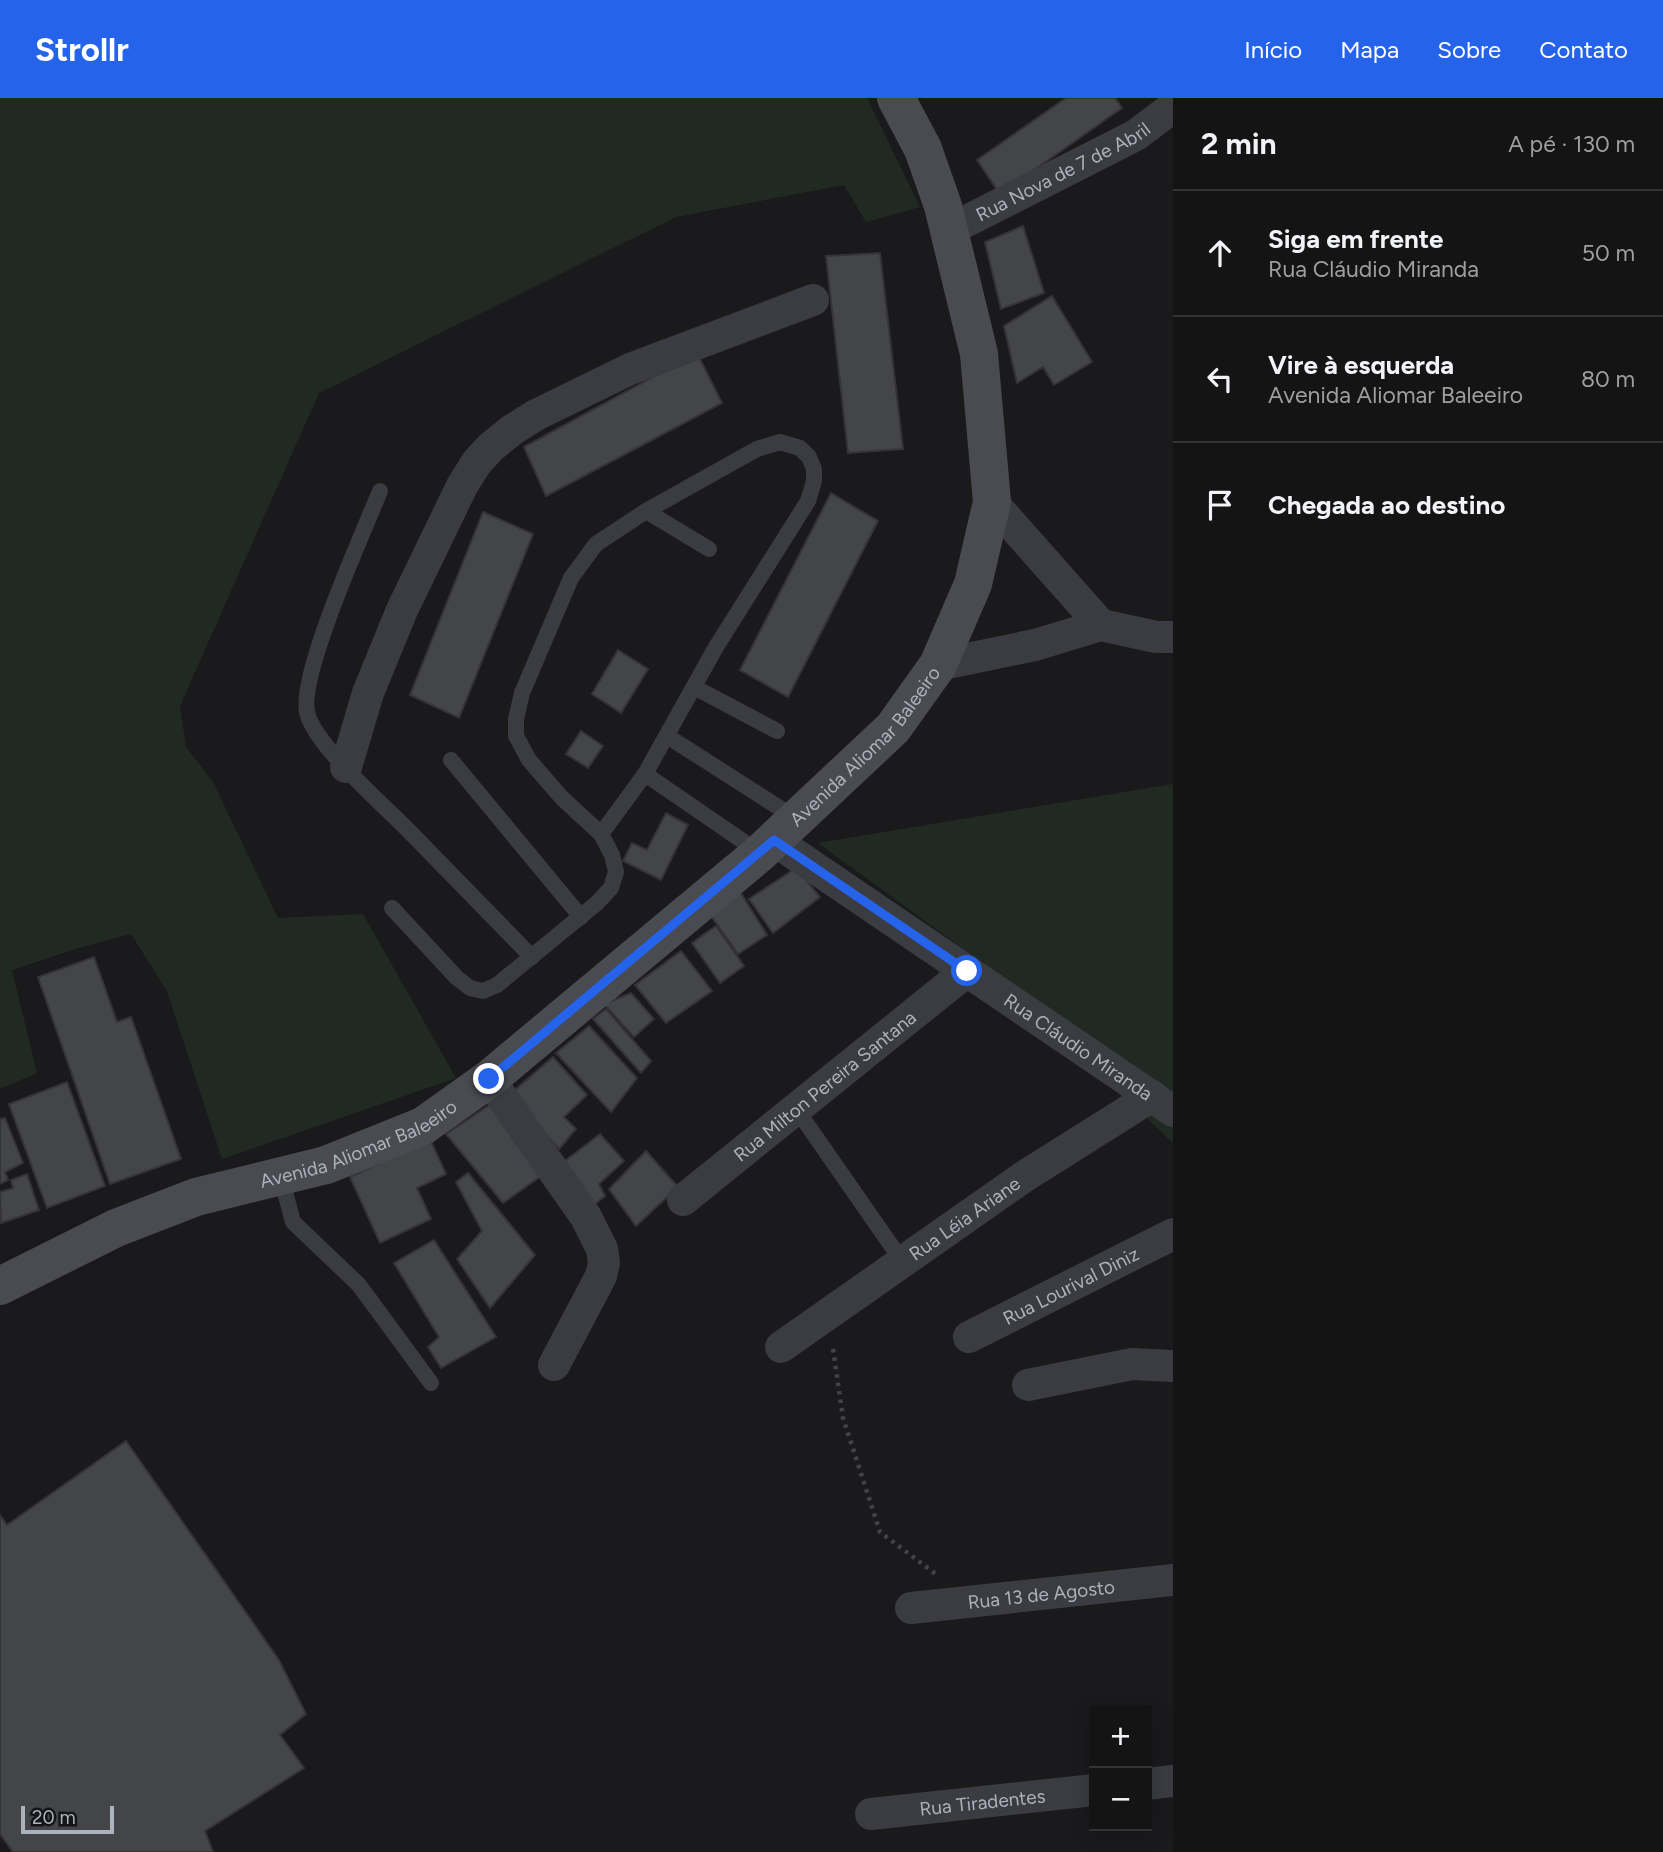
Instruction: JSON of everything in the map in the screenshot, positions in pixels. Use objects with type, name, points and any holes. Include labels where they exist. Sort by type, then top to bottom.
[{"type":"main road","name":"Avenida Aliomar Baleeiro","points":[[0,1286],[116,1228],[196,1197],[326,1165],[423,1126],[489,1079],[777,837],[893,729],[938,665],[973,584],[992,502],[979,354],[949,230],[923,149],[895,98]]},
{"type":"street","name":"Rua Nova de 7 de Abril","points":[[949,230],[1136,135],[1173,107]]},
{"type":"street","points":[[346,767],[368,693],[402,610],[462,486],[477,462],[491,447],[536,415],[630,369],[813,300]]},
{"type":"street","points":[[992,502],[1101,625]]},
{"type":"street","points":[[938,665],[1035,645],[1101,625],[1167,628]]},
{"type":"street","name":"Rua Cláudio Miranda","points":[[777,837],[967,971],[1163,1104]]},
{"type":"street","name":"Rua Milton Pereira Santana","points":[[683,1200],[967,971]]},
{"type":"street","points":[[489,1079],[586,1217],[602,1249],[604,1263],[601,1276],[554,1365]]},
{"type":"street","name":"Rua Léia Ariane","points":[[780,1347],[1022,1178],[1163,1104]]},
{"type":"street","name":"Rua Lourival Diniz","points":[[969,1337],[1173,1234]]},
{"type":"street","points":[[1028,1385],[1132,1364],[1173,1366]]},
{"type":"street","name":"Rua 13 de Agosto","points":[[911,1608],[1173,1580]]},
{"type":"street","points":[[1152,1783],[1173,1781]]},
{"type":"street","name":"Rua Tiradentes","points":[[871,1814],[1089,1791]]},
{"type":"lane","points":[[392,908],[450,971],[470,988],[483,991],[497,985],[532,957],[611,888],[616,872],[612,855],[601,834],[562,799],[529,760],[516,736],[516,719],[523,693],[571,578],[596,544],[646,512],[757,449],[780,442],[800,448],[809,457],[814,470],[808,501],[716,648],[645,774],[601,834]]},
{"type":"lane","points":[[380,491],[334,607],[307,688],[306,710],[313,729],[346,767],[532,957]]},
{"type":"lane","points":[[646,512],[709,549]]},
{"type":"lane","points":[[694,687],[777,731]]},
{"type":"lane","points":[[667,736],[777,837]]},
{"type":"lane","points":[[451,760],[580,917]]},
{"type":"lane","points":[[645,774],[777,837]]},
{"type":"lane","points":[[797,1110],[902,1261]]},
{"type":"lane","points":[[281,1177],[293,1222],[359,1285],[431,1383]]},
{"type":"path","points":[[828,1314],[843,1418],[880,1532],[975,1602]]},
{"type":"shaded area","points":[[0,98],[867,98],[920,207],[866,222],[844,185],[676,217],[319,393],[180,706],[186,747],[213,782],[278,918],[363,914],[456,1078],[222,1159],[167,991],[131,934],[12,970],[37,1073],[0,1089]]},
{"type":"shaded area","points":[[1173,784],[1173,1143],[995,972],[818,843]]},
{"type":"building","points":[[1066,98],[1115,98],[1122,108],[1000,194],[977,160]]},
{"type":"building","points":[[1023,226],[1044,293],[1001,309],[985,242]]},
{"type":"building","points":[[880,253],[903,449],[848,453],[826,256]]},
{"type":"building","points":[[1052,296],[1092,362],[1054,385],[1043,367],[1017,383],[1004,326]]},
{"type":"building","points":[[697,353],[722,403],[546,496],[524,447]]},
{"type":"building","points":[[831,493],[878,521],[788,697],[740,670]]},
{"type":"building","points":[[483,512],[533,534],[459,718],[410,695]]},
{"type":"building","points":[[618,650],[648,669],[621,713],[592,694]]},
{"type":"building","points":[[581,731],[603,746],[588,768],[566,754]]},
{"type":"building","points":[[666,813],[688,825],[661,880],[623,861],[632,843],[647,850]]},
{"type":"building","points":[[796,868],[820,897],[773,933],[749,899]]},
{"type":"building","points":[[739,890],[767,935],[738,954],[709,913]]},
{"type":"building","points":[[716,926],[744,966],[720,983],[692,943]]},
{"type":"building","points":[[681,951],[712,991],[666,1023],[635,985]]},
{"type":"building","points":[[94,957],[117,1022],[131,1017],[181,1159],[110,1184],[38,977]]},
{"type":"building","points":[[631,993],[654,1019],[634,1037],[604,1004]]},
{"type":"building","points":[[606,1009],[651,1061],[641,1073],[593,1019]]},
{"type":"building","points":[[589,1026],[637,1078],[611,1112],[556,1053]]},
{"type":"building","points":[[553,1057],[587,1095],[564,1117],[576,1129],[559,1149],[510,1094]]},
{"type":"building","points":[[67,1082],[105,1186],[47,1208],[9,1104]]},
{"type":"building","points":[[491,1104],[541,1176],[503,1203],[446,1134]]},
{"type":"building","points":[[5,1118],[23,1163],[5,1172],[8,1180],[0,1184],[0,1119]]},
{"type":"building","points":[[600,1134],[624,1161],[599,1184],[605,1196],[591,1207],[561,1164]]},
{"type":"building","points":[[430,1139],[446,1174],[417,1188],[431,1219],[380,1243],[350,1177]]},
{"type":"building","points":[[646,1151],[678,1187],[636,1226],[609,1189]]},
{"type":"building","points":[[468,1173],[535,1255],[490,1308],[457,1259],[482,1231],[456,1182]]},
{"type":"building","points":[[27,1174],[39,1210],[1,1223],[0,1192],[13,1188],[11,1180]]},
{"type":"building","points":[[434,1240],[496,1337],[441,1368],[428,1347],[439,1337],[394,1263]]},
{"type":"building","points":[[126,1441],[279,1660],[306,1714],[280,1735],[304,1768],[205,1831],[213,1852],[13,1852],[0,1834],[0,1515],[7,1525]]},
{"type":"route","points":[[489,1079],[774,840],[967,971]]}]
